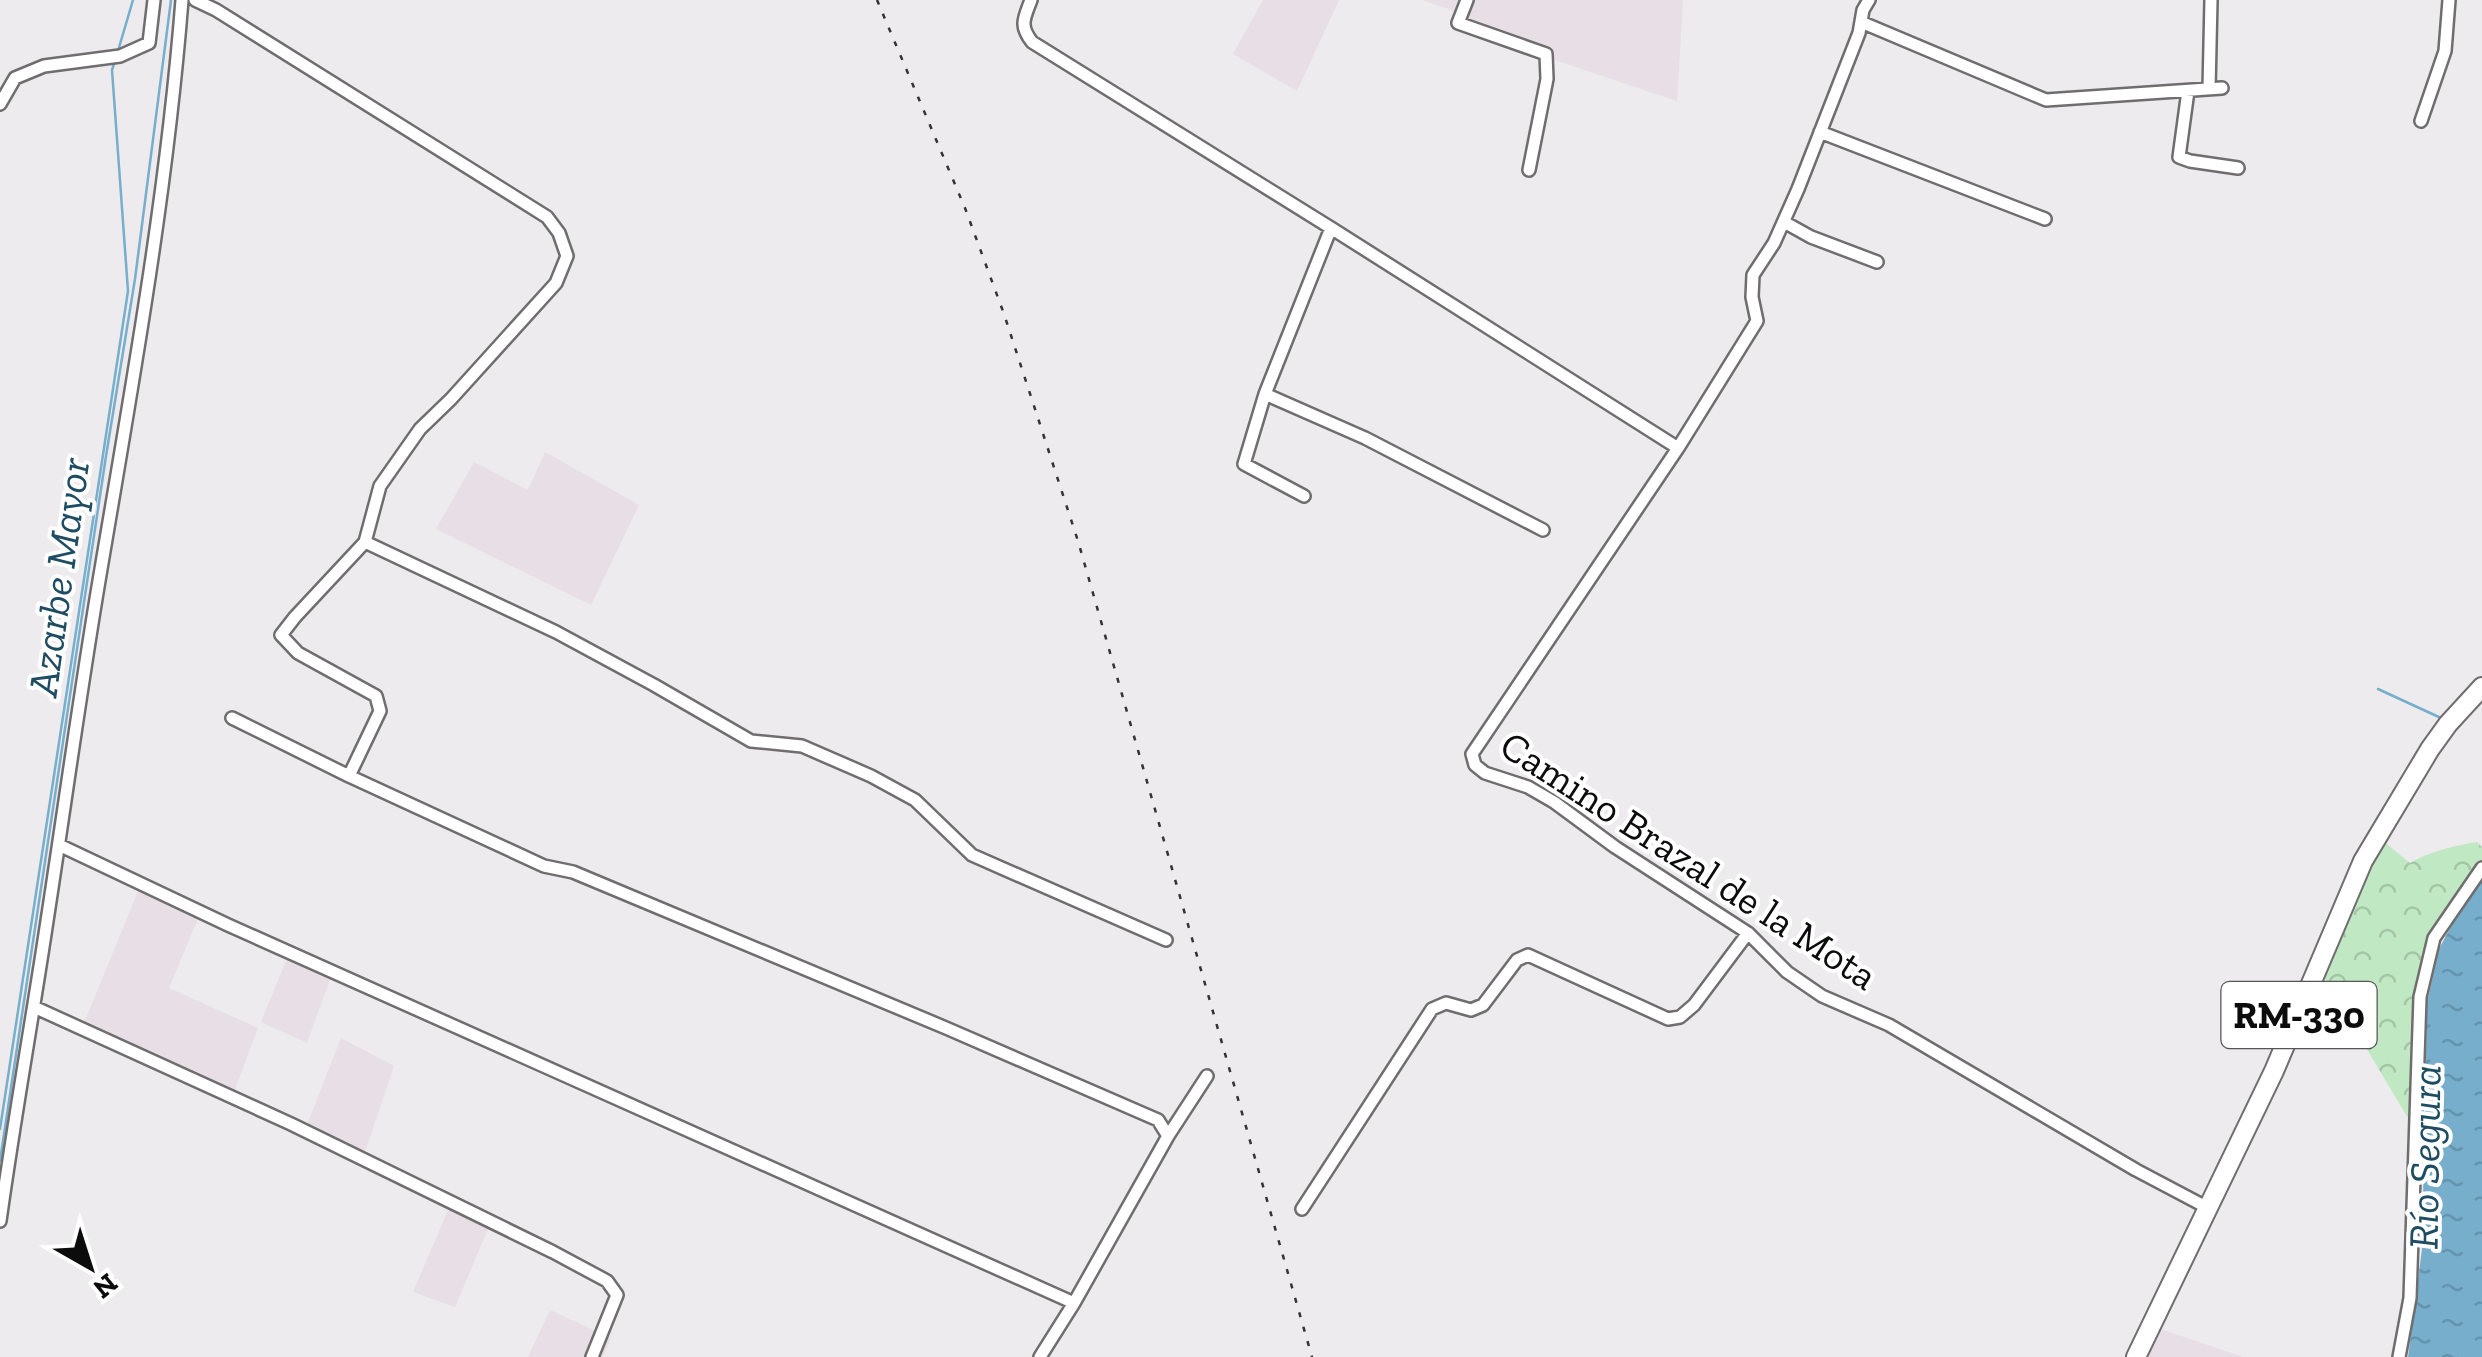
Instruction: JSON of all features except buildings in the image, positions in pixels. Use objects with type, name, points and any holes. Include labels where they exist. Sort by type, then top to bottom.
[{"type":"main road","name":"RM-330","points":[[2136,1357],[2274,1071],[2371,846],[2436,740],[2482,687]]},
{"type":"street","points":[[0,104],[14,78],[44,66],[120,56],[149,43],[154,0]]},
{"type":"street","points":[[0,1220],[167,157],[182,0]]},
{"type":"street","points":[[195,0],[547,218],[567,256],[556,284],[420,429],[380,486],[365,542],[281,636],[298,654],[376,696],[380,711],[348,776]]},
{"type":"street","points":[[1032,0],[1023,24],[1032,42],[1678,448]]},
{"type":"street","points":[[1467,0],[1458,23],[1546,54],[1547,80],[1529,170]]},
{"type":"street","name":"Camino Brazal de la Mota","points":[[1869,0],[1784,222],[1753,275],[1752,297],[1758,321],[1678,448],[1472,754],[1475,766],[1554,802],[1615,847],[1748,933],[1787,972],[1822,996],[1888,1025],[2208,1208]]},
{"type":"street","points":[[1861,22],[2046,100],[2216,89],[2211,0]]},
{"type":"street","points":[[2421,121],[2445,50],[2449,0]]},
{"type":"street","points":[[2188,91],[2179,157],[2238,168]]},
{"type":"street","points":[[1820,132],[2044,219]]},
{"type":"street","points":[[1784,222],[1811,237],[1878,262]]},
{"type":"street","points":[[1304,496],[1244,464],[1265,394],[1331,228]]},
{"type":"street","points":[[1265,394],[1365,438],[1542,530]]},
{"type":"street","points":[[365,542],[556,632],[751,741],[802,746],[871,776],[915,800],[972,854],[1166,940]]},
{"type":"street","points":[[232,718],[544,866],[573,872],[1158,1120],[1168,1136]]},
{"type":"street","points":[[59,845],[228,925],[1074,1303]]},
{"type":"street","points":[[2399,1357],[2410,1298],[2420,997],[2434,938],[2482,868]]},
{"type":"street","points":[[1302,1209],[1432,1009],[1446,1003],[1471,1010],[1483,1005],[1517,960],[1528,955],[1668,1019],[1680,1018],[1748,933]]},
{"type":"street","points":[[34,1007],[291,1124],[607,1281],[617,1295],[592,1357]]},
{"type":"street","points":[[1040,1357],[1207,1076]]},
{"type":"shaded area","points":[[1263,0],[1339,0],[1297,91],[1233,54]]},
{"type":"shaded area","points":[[1422,0],[1683,0],[1677,101],[1558,61]]},
{"type":"shaded area","points":[[545,452],[639,505],[591,605],[436,529],[474,462],[528,490]]},
{"type":"shaded area","points":[[139,889],[199,916],[169,988],[258,1028],[231,1100],[84,1023]]},
{"type":"shaded area","points":[[288,956],[335,966],[307,1043],[261,1022]]},
{"type":"shaded area","points":[[341,1038],[394,1066],[364,1155],[307,1125]]},
{"type":"shaded area","points":[[473,1203],[494,1215],[455,1307],[413,1292],[449,1208],[467,1219]]},
{"type":"shaded area","points":[[550,1310],[611,1338],[603,1357],[528,1357]]},
{"type":"shaded area","points":[[2158,1328],[2243,1357],[2145,1357]]},
{"type":"green space","points":[[2382,840],[2410,863],[2459,845],[2477,842],[2482,847],[2482,864],[2435,930],[2417,983],[2408,1118],[2322,974]]},
{"type":"water","name":"Río Segura","points":[[2482,878],[2482,1357],[2408,1357],[2422,1249],[2427,1003],[2439,949]]},
{"type":"waterway","points":[[118,51],[133,0]]},
{"type":"waterway","name":"Azarbe Mayor","points":[[0,1161],[135,279],[171,0]]},
{"type":"waterway","name":"Azarbe Mayor","points":[[0,1129],[128,291],[114,64]]},
{"type":"waterway","points":[[2378,689],[2441,718]]},
{"type":"railway","points":[[877,0],[965,208],[1078,541],[1312,1357]]}]
